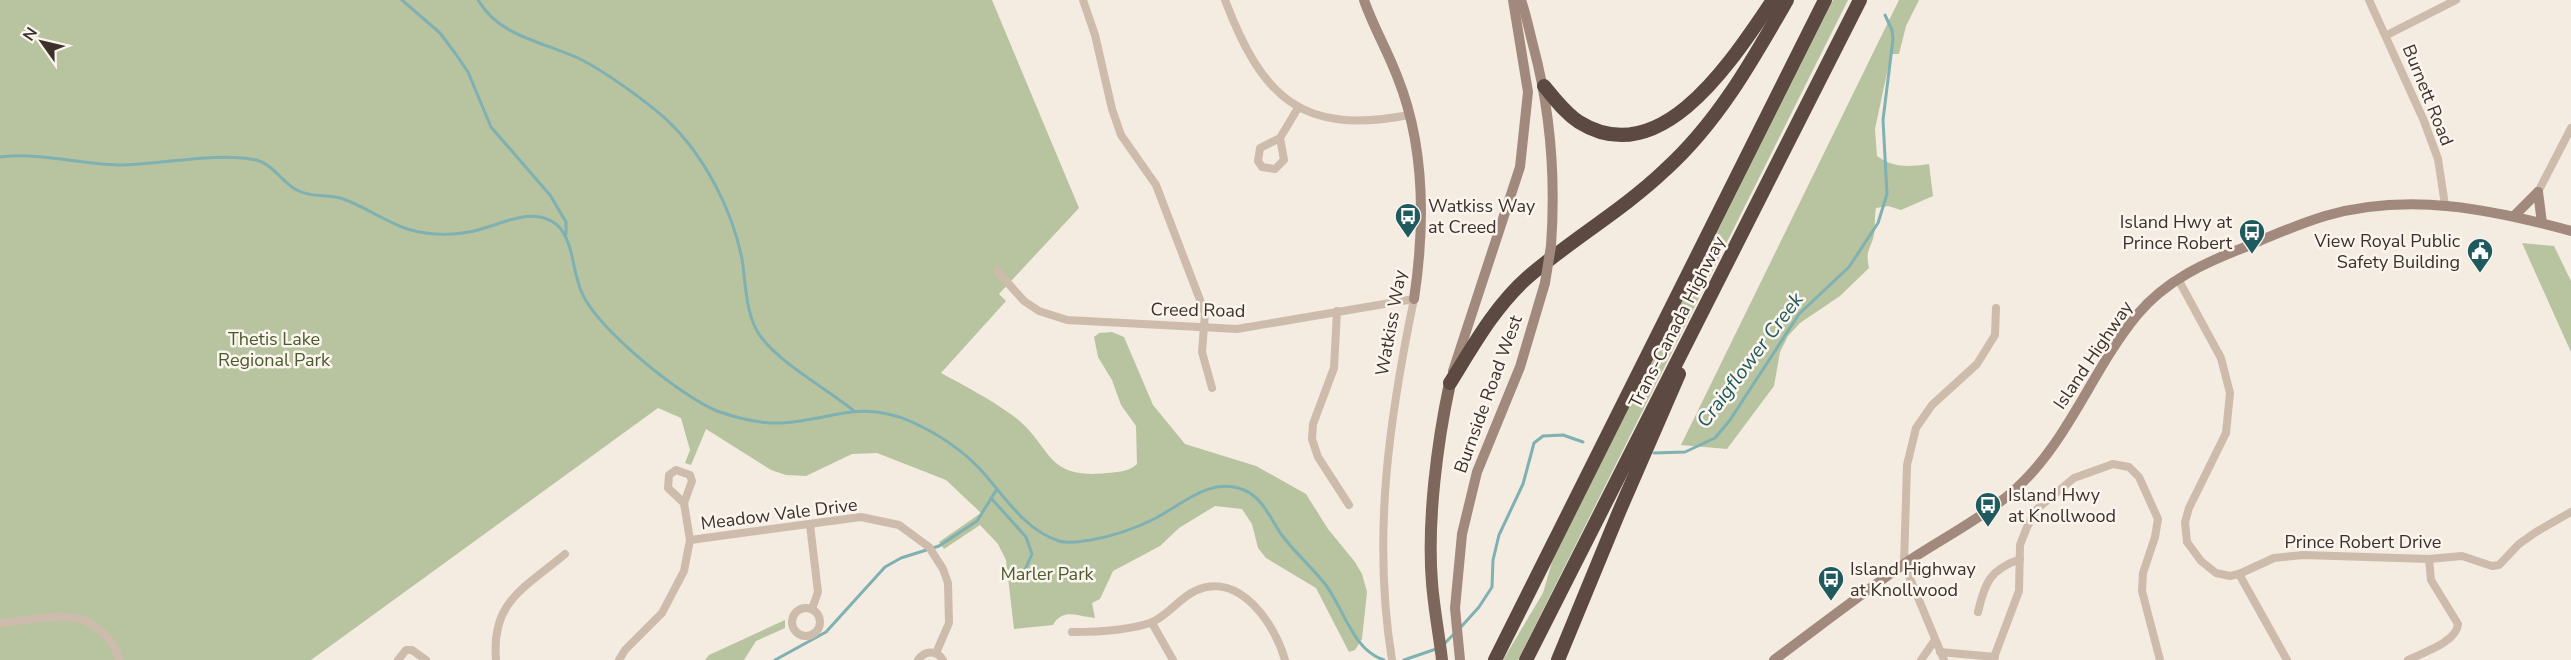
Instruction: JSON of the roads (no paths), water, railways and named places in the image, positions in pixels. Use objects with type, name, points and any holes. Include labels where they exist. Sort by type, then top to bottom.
[{"type":"highway","points":[[1544,86],[1565,111],[1595,130],[1625,135],[1661,126],[1695,99],[1773,0]]},
{"type":"highway","points":[[1450,383],[1490,319],[1527,278],[1633,198],[1696,139],[1735,89],[1787,0]]},
{"type":"highway","name":"Trans-Canada Highway","points":[[1495,660],[1825,0]]},
{"type":"highway","name":"Trans-Canada Highway","points":[[1526,660],[1860,0]]},
{"type":"highway","points":[[1558,660],[1708,303]]},
{"type":"main road","name":"Burnside Road West","points":[[1442,660],[1432,581],[1433,510],[1440,432],[1450,383]]},
{"type":"street","points":[[1083,0],[1095,35],[1112,109],[1121,135],[1156,184],[1205,313],[1202,328],[1202,352],[1212,388]]},
{"type":"street","points":[[1225,0],[1239,38],[1255,67],[1277,92],[1298,108],[1350,121],[1378,121],[1409,115]]},
{"type":"street","name":"Watkiss Way","points":[[1364,0],[1398,77],[1409,115],[1417,158],[1422,216],[1414,299],[1394,404],[1384,475],[1384,579],[1391,657]]},
{"type":"street","name":"Burnside Road West","points":[[1450,383],[1520,167],[1528,92],[1514,0]]},
{"type":"street","name":"Burnside Road West","points":[[1460,660],[1455,608],[1462,534],[1477,472],[1520,367],[1545,283],[1551,246],[1554,175],[1544,86],[1521,0]]},
{"type":"street","name":"Burnett Road","points":[[2369,0],[2387,35],[2438,159],[2445,205]]},
{"type":"street","points":[[2387,35],[2456,0]]},
{"type":"street","points":[[1280,138],[1298,108]]},
{"type":"street","points":[[2514,216],[2538,192],[2571,128]]},
{"type":"street","points":[[2538,192],[2542,223]]},
{"type":"street","name":"Island Highway","points":[[1774,660],[1904,564],[2010,494],[2049,453],[2133,321],[2154,296],[2178,279],[2220,257],[2327,216],[2395,205],[2445,205],[2514,216],[2571,231]]},
{"type":"street","name":"Creed Road","points":[[997,271],[1024,301],[1054,317],[1067,320],[1237,329],[1414,299]]},
{"type":"street","points":[[2178,279],[2221,358],[2230,393],[2226,433],[2189,508],[2185,534],[2192,549],[2210,569],[2222,576],[2239,574],[2287,660]]},
{"type":"street","points":[[1944,660],[1904,564],[1907,465],[1916,428],[1932,405],[1977,364],[1995,335],[1996,308]]},
{"type":"street","points":[[1337,311],[1334,368],[1313,424],[1312,439],[1317,457],[1349,505]]},
{"type":"street","points":[[1940,652],[1994,658],[2019,591],[2020,545],[2037,509],[2074,478],[2113,464],[2129,467],[2139,477],[2158,519],[2155,537],[2143,573],[2142,591],[2161,659]]},
{"type":"street","points":[[619,660],[625,650],[662,613],[684,571],[690,540],[684,503]]},
{"type":"street","name":"Prince Robert Drive","points":[[2239,574],[2274,558],[2303,555],[2429,559],[2462,556],[2492,566],[2499,565],[2519,544],[2571,512]]},
{"type":"street","name":"Meadow Vale Drive","points":[[690,540],[861,518],[881,519],[911,531],[928,546],[943,569],[950,595],[949,623],[936,653]]},
{"type":"street","points":[[810,525],[818,592],[812,609]]},
{"type":"street","points":[[496,660],[497,621],[508,603],[565,555]]},
{"type":"street","points":[[1978,612],[1984,587],[1993,574],[2006,564],[2020,559]]},
{"type":"street","points":[[2408,660],[2452,637],[2458,628],[2458,624],[2431,580],[2429,559]]},
{"type":"street","points":[[1072,632],[1094,632],[1152,623],[1195,591],[1219,586],[1240,594],[1261,612],[1279,637],[1286,660]]},
{"type":"street","points":[[0,623],[71,617],[91,625],[111,639],[119,660]]},
{"type":"street","points":[[1152,623],[1173,660]]},
{"type":"street","points":[[1921,660],[1935,640]]},
{"type":"street","points":[[398,660],[406,650],[412,650],[426,660]]},
{"type":"street","points":[[918,660],[925,653],[936,653],[943,660]]},
{"type":"waterway","points":[[402,0],[440,33],[455,53],[468,72],[491,127],[550,195],[566,222],[566,234]]},
{"type":"waterway","points":[[478,0],[487,12],[510,30],[578,58],[612,78],[658,112],[680,134],[693,149],[724,202],[742,259],[749,309],[761,337],[780,357],[854,411]]},
{"type":"waterway","name":"Craigflower Creek","points":[[1654,453],[1685,452],[1715,438],[1730,420],[1799,314],[1849,267],[1878,223],[1887,194],[1883,120],[1893,39],[1892,30],[1885,15]]},
{"type":"waterway","name":"Craigflower Creek","points":[[0,157],[47,157],[124,165],[225,157],[256,160],[267,165],[290,186],[301,192],[343,199],[409,230],[431,234],[469,232],[524,217],[546,218],[562,230],[570,247],[582,293],[605,325],[662,377],[701,403],[725,414],[766,423],[800,421],[861,411],[894,415],[939,437],[965,455],[1025,520],[1046,536],[1063,542],[1091,540],[1131,529],[1208,489],[1232,487],[1244,490],[1261,503],[1286,541],[1325,584],[1356,638],[1373,655],[1384,660]]},
{"type":"waterway","name":"Craigflower Creek","points":[[1461,627],[1479,607],[1492,587],[1493,560],[1499,535],[1523,484],[1534,443],[1543,436],[1563,435],[1583,442]]},
{"type":"waterway","points":[[775,660],[826,632],[885,567],[901,558],[939,546],[977,521],[997,489]]},
{"type":"waterway","points":[[991,498],[1026,537],[1032,554],[1020,581]]},
{"type":"waterway","name":"Craigflower Creek","points":[[1444,644],[1454,634]]},
{"type":"waterway","name":"Craigflower Creek","points":[[1404,660],[1436,649]]},
{"type":"place","name":"Watkiss Way at Creed","points":[[1408,239]]},
{"type":"place","name":"Island Hwy at Prince Robert","points":[[2252,255]]},
{"type":"place","name":"View Royal Public Safety Building","points":[[2480,274]]},
{"type":"place","name":"Island Hwy at Knollwood","points":[[1988,528]]},
{"type":"place","name":"Island Highway at Knollwood","points":[[1831,602]]},
{"type":"park label","name":"Thetis Lake Regional Park","points":[[274,349]]},
{"type":"park label","name":"Marler Park","points":[[1047,574]]}]
